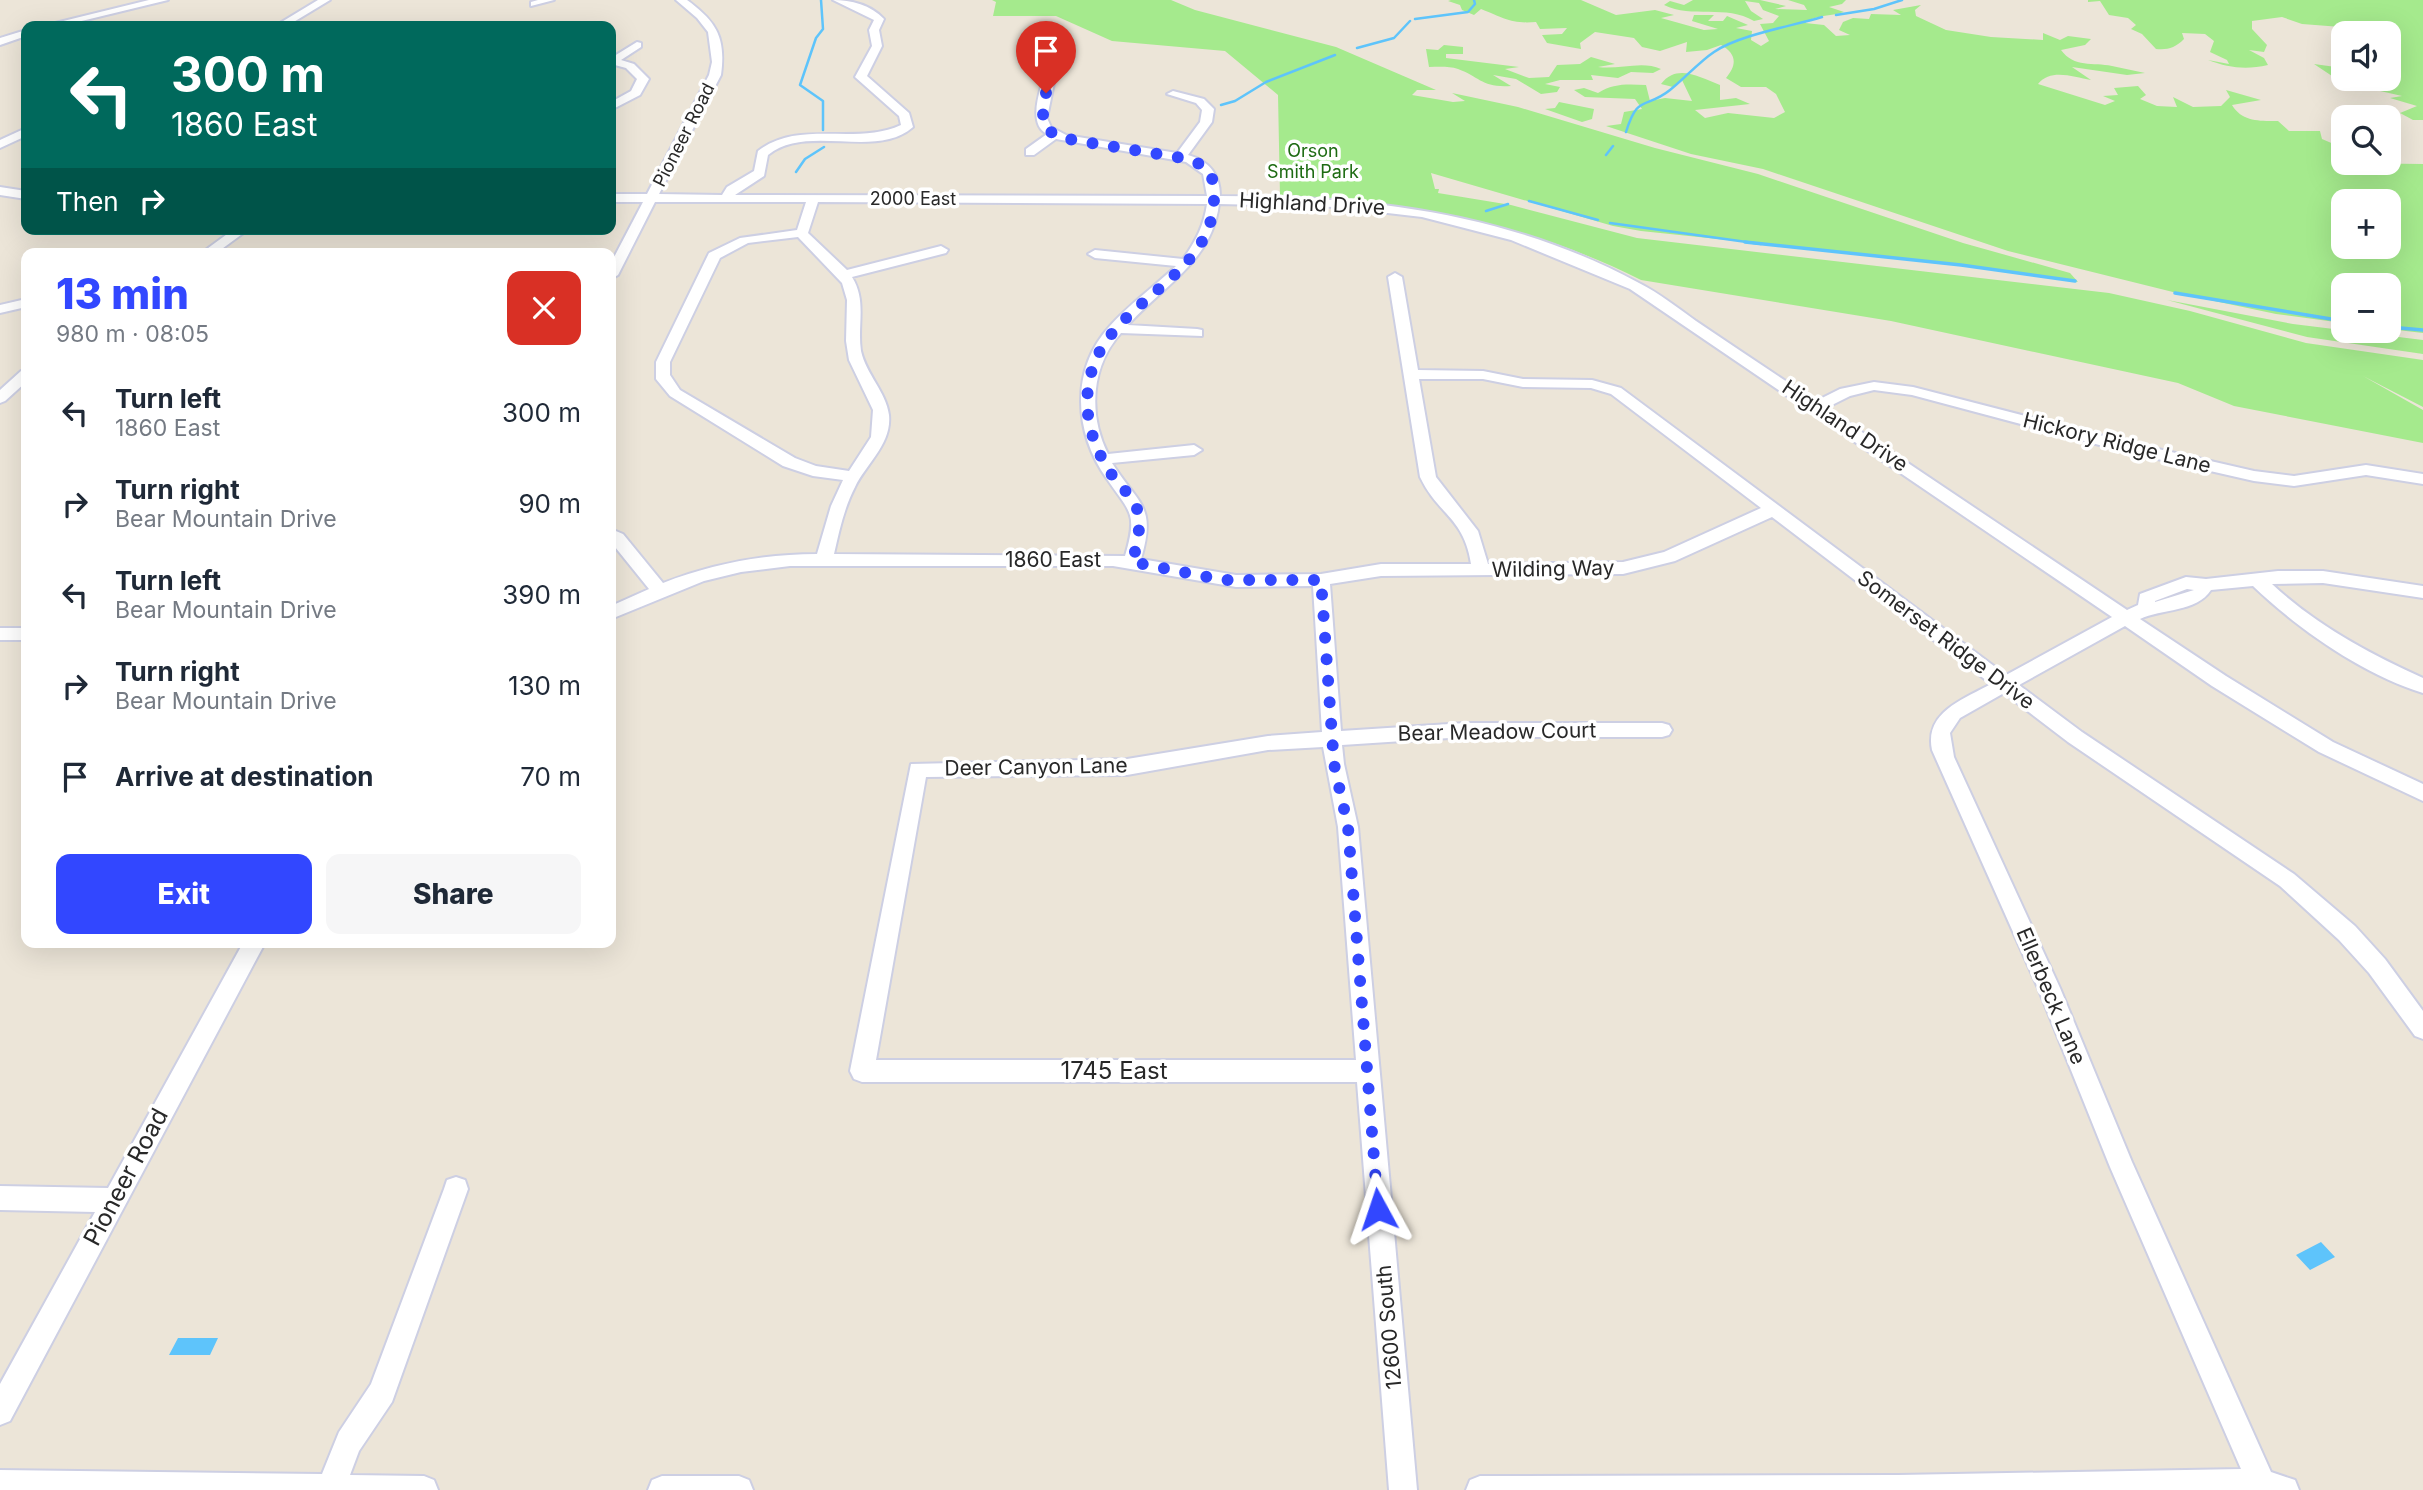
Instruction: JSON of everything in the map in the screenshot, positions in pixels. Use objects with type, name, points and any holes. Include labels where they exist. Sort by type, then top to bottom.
[{"type":"street","points":[[66,21],[130,3],[163,0]]},
{"type":"street","points":[[289,21],[325,0]]},
{"type":"street","points":[[535,4],[549,0]]},
{"type":"street","name":"Pioneer Road","points":[[616,264],[715,75],[719,52],[710,25],[681,0]]},
{"type":"street","points":[[727,198],[731,190],[760,173],[762,153],[773,145],[810,139],[893,134],[907,127],[905,115],[861,77],[877,46],[874,30],[879,19],[872,13],[838,0]]},
{"type":"street","points":[[1,41],[21,35]]},
{"type":"street","points":[[616,58],[637,45]]},
{"type":"street","points":[[616,62],[636,70],[643,79],[643,84],[630,98],[616,105]]},
{"type":"street","points":[[1053,63],[1041,118],[1046,129],[1054,135],[1181,157],[1197,163],[1211,173],[1214,200],[1212,222],[1187,263],[1115,328],[1097,357],[1087,389],[1088,424],[1102,459],[1139,512],[1137,546],[1132,562]]},
{"type":"street","points":[[1173,94],[1200,101],[1208,109],[1206,122],[1181,157]]},
{"type":"street","points":[[0,144],[21,134]]},
{"type":"street","points":[[1030,152],[1054,135]]},
{"type":"street","points":[[0,191],[21,194]]},
{"type":"street","name":"2000 East","points":[[616,198],[1214,200]]},
{"type":"street","points":[[802,233],[813,199]]},
{"type":"street","name":"Highland Drive","points":[[1214,200],[1283,200],[1391,208],[1458,220],[1569,255],[1635,286],[2219,681],[2326,747],[2423,793]]},
{"type":"street","points":[[802,233],[844,275],[855,307],[852,342],[855,357],[862,377],[881,408],[882,419],[875,442],[852,476],[839,507],[824,560]]},
{"type":"street","points":[[802,233],[748,239],[728,246],[714,256],[663,362],[661,373],[665,384],[675,393],[789,462],[813,471],[852,476]]},
{"type":"street","points":[[215,248],[234,235]]},
{"type":"street","points":[[844,275],[941,250]]},
{"type":"street","points":[[1095,254],[1187,263]]},
{"type":"street","points":[[1395,276],[1427,477],[1437,493],[1468,526],[1480,570]]},
{"type":"street","points":[[0,309],[21,304]]},
{"type":"street","points":[[1115,328],[1196,333]]},
{"type":"street","name":"Somerset Ridge Drive","points":[[1411,374],[1483,374],[1523,383],[1605,386],[1625,398],[2085,744],[2287,880],[2347,933],[2377,965],[2423,1030]]},
{"type":"street","points":[[0,398],[21,379]]},
{"type":"street","name":"Hickory Ridge Lane","points":[[1817,407],[1845,393],[1874,386],[1913,391],[2118,445],[2254,477],[2294,481],[2366,470],[2423,479]]},
{"type":"street","points":[[1102,459],[1194,450]]},
{"type":"street","name":"Wilding Way","points":[[1321,580],[1381,570],[1598,570],[1647,563],[1669,557],[1774,509]]},
{"type":"street","points":[[616,537],[659,590]]},
{"type":"street","name":"1860 East","points":[[616,611],[689,578],[733,566],[767,561],[1132,562],[1223,580],[1321,580]]},
{"type":"street","name":"Ellerbeck Lane","points":[[2273,1487],[2122,1167],[2049,988],[1941,748],[1940,732],[1947,718],[2004,684],[2127,617],[2147,608],[2161,608],[2200,594],[2206,585],[2256,579],[2323,577],[2423,592]]},
{"type":"street","points":[[2256,579],[2279,602],[2313,628],[2423,686]]},
{"type":"street","name":"12600 South","points":[[1321,580],[1334,764],[1348,827],[1403,1490]]},
{"type":"street","points":[[0,634],[21,634]]},
{"type":"street","name":"Bear Meadow Court","points":[[1333,739],[1481,730],[1662,730]]},
{"type":"street","name":"Deer Canyon Lane","points":[[862,1071],[918,769],[1128,767],[1244,746],[1333,739]]},
{"type":"street","name":"Pioneer Road","points":[[0,1411],[251,948]]},
{"type":"street","name":"1745 East","points":[[862,1071],[1367,1071]]},
{"type":"street","points":[[330,1489],[349,1442],[382,1392],[456,1189]]},
{"type":"street","points":[[0,1198],[113,1201]]},
{"type":"street","points":[[0,1484],[424,1490]]},
{"type":"street","points":[[1480,1490],[2273,1487]]},
{"type":"street","points":[[662,1490],[739,1490]]},
{"type":"green space","name":"Orson Smith Park","points":[[992,0],[1171,0],[1195,10],[1336,47],[1436,90],[1417,90],[1412,95],[1453,102],[1465,101],[1452,93],[1518,107],[1655,148],[1758,174],[1963,243],[2070,273],[2078,282],[1965,265],[1641,231],[1613,226],[1431,173],[1435,189],[1439,189],[1438,193],[1511,205],[1637,238],[2109,293],[2190,311],[2306,343],[2423,360],[2423,407],[2363,376],[2423,410],[2423,443],[2234,406],[2178,383],[1891,321],[1641,280],[1599,260],[1555,244],[1465,218],[1373,203],[1280,196],[1278,95],[1225,51],[1112,41],[1056,16],[993,16],[996,2]]},
{"type":"green space","points":[[1581,0],[1616,15],[1655,10],[1674,15],[1661,18],[1704,30],[1718,29],[1692,21],[1694,15],[1714,15],[1708,21],[1723,21],[1727,16],[1748,25],[1736,28],[1752,31],[1751,40],[1761,46],[1769,41],[1760,24],[1773,23],[1779,16],[1763,10],[1759,3],[1745,1],[1751,11],[1763,19],[1754,21],[1732,13],[1686,11],[1664,5],[1670,1],[1684,5],[1693,0],[1760,0],[1786,6],[1775,9],[1807,10],[1804,5],[1788,0],[1846,0],[1842,4],[1829,7],[1844,12],[1814,18],[1805,23],[1824,25],[1836,36],[1850,35],[1839,30],[1843,22],[1853,18],[1869,19],[1871,14],[1901,15],[1893,10],[1921,5],[1915,10],[1916,16],[1946,30],[1991,37],[2043,40],[2043,33],[2060,40],[2068,36],[2091,39],[2085,45],[2061,50],[2078,62],[2145,73],[2127,75],[2072,67],[2091,80],[2056,75],[2043,79],[2038,84],[2105,105],[2115,101],[2103,96],[2118,95],[2114,88],[2138,86],[2146,95],[2140,99],[2157,106],[2177,107],[2173,97],[2193,107],[2221,106],[2230,97],[2226,90],[2261,100],[2232,105],[2246,118],[2278,121],[2289,131],[2320,131],[2322,139],[2331,143],[2331,175],[2401,175],[2401,164],[2423,164],[2423,333],[2401,330],[2401,273],[2331,273],[2331,321],[2276,314],[2181,294],[2008,251],[1763,169],[1691,154],[1606,126],[1621,124],[1624,112],[1642,109],[1635,99],[1585,97],[1574,90],[1584,88],[1598,93],[1627,84],[1646,85],[1650,101],[1665,98],[1692,101],[1682,80],[1673,87],[1661,84],[1674,74],[1681,73],[1720,85],[1720,100],[1736,98],[1750,104],[1695,110],[1705,118],[1728,113],[1774,118],[1785,112],[1776,94],[1766,87],[1741,87],[1726,78],[1734,60],[1730,52],[1721,45],[1707,50],[1686,52],[1687,42],[1660,51],[1642,47],[1634,38],[1595,32],[1580,43],[1581,49],[1547,43],[1542,35],[1562,34],[1567,28],[1540,29],[1536,22],[1513,21],[1481,9],[1474,15],[1462,10],[1460,5],[1448,1]]},
{"type":"green space","points":[[2088,0],[2423,0],[2423,120],[2413,120],[2401,114],[2417,106],[2390,98],[2402,96],[2380,91],[2401,91],[2401,21],[2331,21],[2331,26],[2302,24],[2282,17],[2252,21],[2252,29],[2267,45],[2264,52],[2249,50],[2264,58],[2268,65],[2238,67],[2208,60],[2229,64],[2227,60],[2210,52],[2214,41],[2205,34],[2182,33],[2184,39],[2178,44],[2168,49],[2156,49],[2142,34],[2131,29],[2136,25],[2128,18],[2109,15],[2100,1]]},
{"type":"green space","points":[[1444,45],[1463,47],[1463,54],[1446,54],[1446,58],[1519,67],[1505,69],[1529,78],[1549,77],[1557,65],[1580,64],[1591,57],[1615,64],[1598,67],[1646,65],[1661,69],[1653,73],[1631,72],[1618,78],[1591,75],[1593,80],[1560,80],[1545,84],[1560,87],[1557,92],[1541,94],[1516,79],[1493,75],[1511,86],[1501,86],[1482,81],[1458,69],[1429,67],[1426,49],[1438,50]]},
{"type":"green space","points":[[2314,64],[2331,66],[2331,75]]},
{"type":"green space","points":[[1559,102],[1594,109],[1592,119],[1582,122],[1545,109],[1555,108]]},
{"type":"green space","points":[[2167,300],[2331,329],[2331,341],[2307,337]]},
{"type":"green space","points":[[2401,337],[2423,340],[2423,354],[2348,343],[2401,343]]},
{"type":"water","points":[[2321,1242],[2335,1257],[2310,1270],[2296,1255]]},
{"type":"water","points":[[178,1338],[218,1338],[210,1355],[169,1355]]},
{"type":"waterway","points":[[821,0],[823,29],[816,38],[800,85],[823,101],[823,130]]},
{"type":"waterway","points":[[1415,19],[1468,12],[1475,4],[1474,0]]},
{"type":"waterway","points":[[1836,15],[1874,9],[1902,0]]},
{"type":"waterway","points":[[1626,132],[1634,112],[1639,107],[1670,90],[1714,52],[1751,36],[1822,17]]},
{"type":"waterway","points":[[1357,48],[1394,38],[1410,21]]},
{"type":"waterway","points":[[1221,105],[1235,101],[1266,82],[1335,55]]},
{"type":"waterway","points":[[1606,155],[1613,146]]},
{"type":"waterway","points":[[796,172],[805,159],[824,147]]},
{"type":"waterway","points":[[1529,201],[1598,220]]},
{"type":"waterway","points":[[1486,211],[1508,204]]},
{"type":"waterway","points":[[1610,223],[1752,243]]},
{"type":"waterway","points":[[1745,242],[1752,243]]},
{"type":"waterway","points":[[1752,243],[1961,265],[2075,281]]},
{"type":"waterway","points":[[1752,243],[1761,244]]},
{"type":"waterway","points":[[2175,293],[2331,319]]},
{"type":"waterway","points":[[2401,328],[2423,330]]},
{"type":"route","points":[[1046,93],[1042,122],[1054,135],[1189,159],[1205,167],[1214,179],[1212,222],[1198,248],[1174,277],[1115,328],[1097,357],[1087,389],[1088,424],[1102,459],[1139,512],[1137,546],[1132,562],[1223,580],[1321,580],[1334,764],[1348,827],[1378,1209]]}]
